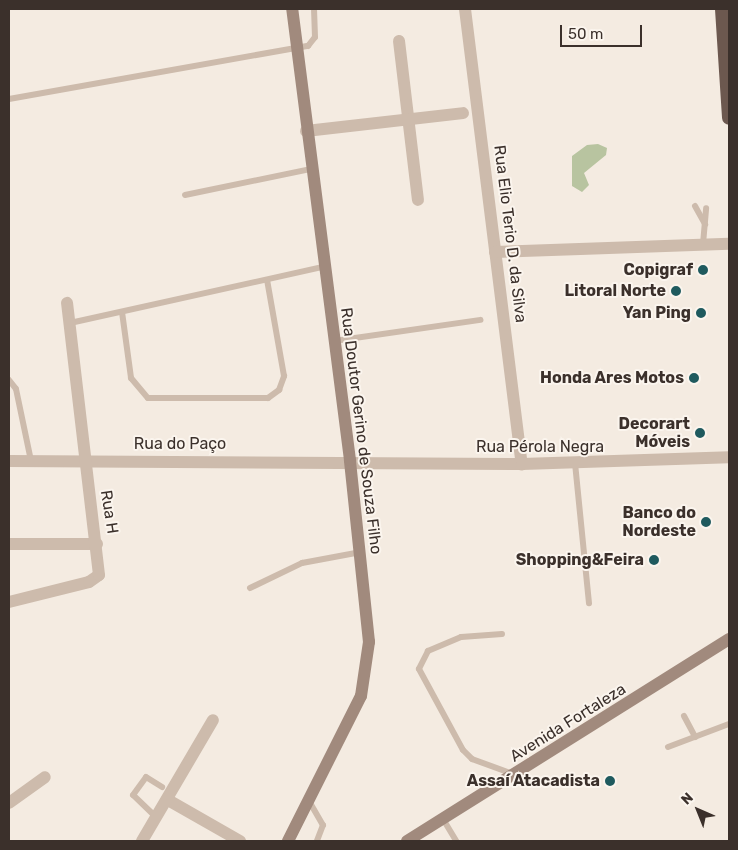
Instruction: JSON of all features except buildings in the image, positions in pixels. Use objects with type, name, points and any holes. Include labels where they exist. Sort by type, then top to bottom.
[{"type":"highway","points":[[722,9],[729,118]]},
{"type":"main road","name":"Rua Doutor Gerino de Souza Filho","points":[[288,841],[349,723],[367,674],[368,615],[292,9]]},
{"type":"main road","name":"Avenida Fortaleza","points":[[407,841],[726,646]]},
{"type":"street","name":"Rua Elio Terio D. da Silva","points":[[465,9],[522,464]]},
{"type":"street","points":[[399,41],[418,200]]},
{"type":"street","points":[[306,131],[410,121],[463,113]]},
{"type":"street","points":[[495,252],[729,244]]},
{"type":"street","name":"Rua H","points":[[9,602],[89,582],[100,569],[84,460],[67,303]]},
{"type":"street","name":"Rua Pérola Negra","points":[[350,460],[574,464],[728,457]]},
{"type":"street","name":"Rua do Paço","points":[[9,461],[350,460]]},
{"type":"street","points":[[9,544],[97,544]]},
{"type":"street","points":[[142,841],[168,800],[213,720]]},
{"type":"street","points":[[9,802],[45,777]]},
{"type":"street","points":[[168,800],[240,841]]},
{"type":"lane","points":[[9,99],[314,42],[314,9]]},
{"type":"lane","points":[[185,196],[311,169]]},
{"type":"lane","points":[[695,206],[705,224]]},
{"type":"lane","points":[[704,244],[706,208]]},
{"type":"lane","points":[[70,323],[323,267]]},
{"type":"lane","points":[[122,312],[131,378],[148,398],[268,398],[280,390],[284,376],[267,280]]},
{"type":"lane","points":[[334,341],[480,320]]},
{"type":"lane","points":[[9,380],[16,389],[31,461]]},
{"type":"lane","points":[[574,464],[589,603]]},
{"type":"lane","points":[[250,588],[302,563],[361,552]]},
{"type":"lane","points":[[502,634],[461,637],[436,647],[419,662],[419,669],[463,750],[472,759],[514,775]]},
{"type":"lane","points":[[684,716],[695,737]]},
{"type":"lane","points":[[668,747],[729,724]]},
{"type":"lane","points":[[157,818],[133,795],[146,777],[162,787]]},
{"type":"lane","points":[[309,801],[323,824],[317,841]]},
{"type":"lane","points":[[443,819],[456,841]]},
{"type":"green space","points":[[598,144],[607,148],[606,155],[584,173],[589,185],[582,192],[572,186],[572,156],[587,145]]},
{"type":"place","name":"Copigraf","points":[[703,270]]},
{"type":"place","name":"Litoral Norte","points":[[676,291]]},
{"type":"place","name":"Yan Ping","points":[[701,313]]},
{"type":"place","name":"Honda Ares Motos","points":[[694,378]]},
{"type":"place","name":"Decorart Móveis","points":[[700,433]]},
{"type":"place","name":"Banco do Nordeste","points":[[706,522]]},
{"type":"place","name":"Shopping&Feira","points":[[654,560]]},
{"type":"place","name":"Assaí Atacadista","points":[[610,781]]}]
